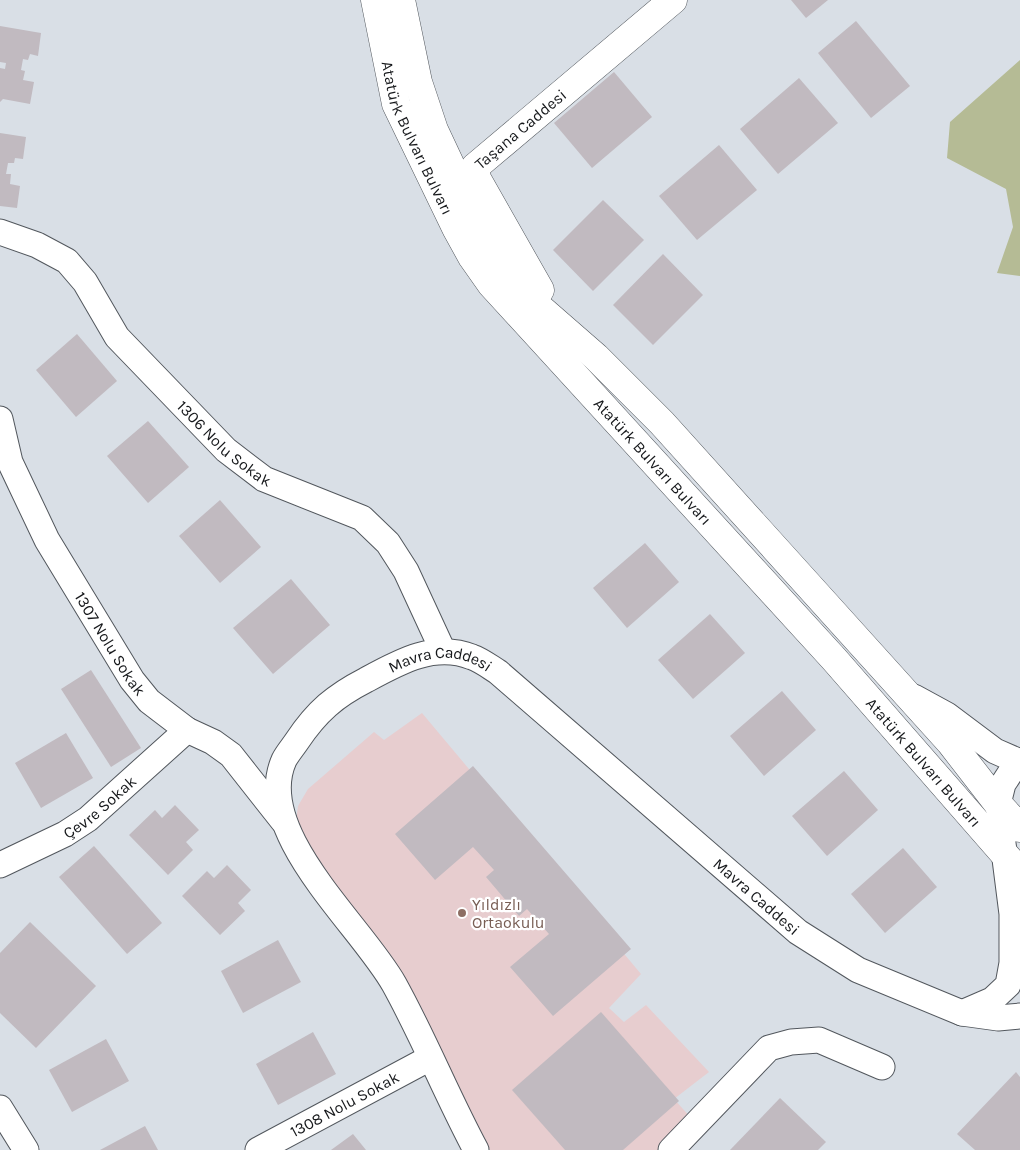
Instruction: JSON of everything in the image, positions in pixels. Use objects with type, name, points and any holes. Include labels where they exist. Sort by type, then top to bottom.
[{"type":"street","name":"Atatürk Bulvarı Bulvarı","points":[[375,0],[396,104],[456,228],[472,257],[491,284],[834,659],[1020,872]]},
{"type":"street","name":"Atatürk Bulvarı Bulvarı","points":[[401,0],[418,82],[434,130],[464,194],[482,222],[501,263],[526,296],[596,357],[662,423],[950,742],[998,804],[1020,828]]},
{"type":"street","name":"Taşana Caddesi","points":[[548,316],[550,305],[535,284],[477,179],[475,167],[672,0]]},
{"type":"street","name":"1306 Nolu Sokak","points":[[0,232],[37,245],[68,261],[85,282],[117,338],[226,450],[264,479],[362,518],[375,530],[388,543],[406,571],[443,650]]},
{"type":"street","name":"1307 Nolu Sokak","points":[[0,419],[10,462],[47,540],[132,680],[149,701],[187,730],[213,742],[231,755],[283,821]]},
{"type":"street","name":"Mavra Caddesi","points":[[476,1150],[393,984],[371,949],[304,865],[283,821],[278,787],[284,761],[308,724],[338,695],[410,657],[443,650],[472,657],[498,672],[798,932],[858,970],[962,1013],[998,1018],[1020,1016]]},
{"type":"street","points":[[905,692],[947,715],[995,751],[1020,762]]},
{"type":"street","name":"Çevre Sokak","points":[[0,865],[65,834],[88,819],[187,730]]},
{"type":"street","points":[[962,1013],[992,1000],[1014,983],[1012,914],[998,804],[1003,784],[1018,761],[1020,762]]},
{"type":"street","points":[[671,1150],[769,1048],[791,1042],[819,1040],[882,1067]]},
{"type":"street","name":"1308 Nolu Sokak","points":[[258,1150],[430,1058]]},
{"type":"street","points":[[0,1108],[26,1150]]},
{"type":"shaded area","name":"Yıldızlı Ortaokulu","points":[[422,713],[641,974],[609,1008],[624,1022],[646,1005],[709,1072],[674,1099],[692,1119],[662,1150],[490,1150],[436,1077],[295,828],[298,806],[308,789],[374,732],[384,740]]},
{"type":"green space","points":[[1020,60],[1020,276],[997,273],[1013,227],[1006,189],[947,158],[950,122]]},
{"type":"building","points":[[791,0],[828,0],[806,18]]},
{"type":"building","points":[[856,21],[910,86],[871,118],[818,53]]},
{"type":"building","points":[[0,26],[41,33],[38,56],[30,54],[28,60],[23,59],[21,70],[25,71],[23,80],[34,82],[30,104],[3,99],[0,102],[0,68],[5,69],[6,63],[0,62]]},
{"type":"building","points":[[614,72],[652,117],[592,168],[554,123]]},
{"type":"building","points":[[799,78],[838,123],[778,174],[740,129]]},
{"type":"building","points":[[0,133],[26,137],[23,159],[15,158],[14,163],[8,163],[6,174],[11,174],[10,184],[20,186],[17,208],[0,206]]},
{"type":"building","points":[[719,145],[757,190],[697,240],[659,196]]},
{"type":"building","points":[[603,200],[644,240],[593,291],[553,250]]},
{"type":"building","points":[[663,254],[703,295],[653,345],[613,305]]},
{"type":"building","points":[[77,334],[117,381],[76,417],[36,370]]},
{"type":"building","points":[[148,421],[189,467],[148,503],[107,456]]},
{"type":"building","points":[[220,500],[261,547],[220,583],[179,536]]},
{"type":"building","points":[[645,543],[679,582],[627,628],[593,588]]},
{"type":"building","points":[[291,579],[330,625],[273,674],[233,628]]},
{"type":"building","points":[[710,614],[745,653],[693,699],[658,660]]},
{"type":"building","points":[[91,670],[141,748],[111,767],[61,689]]},
{"type":"building","points":[[782,691],[816,730],[764,776],[730,736]]},
{"type":"building","points":[[66,733],[93,778],[41,808],[15,763]]},
{"type":"building","points":[[473,766],[631,949],[553,1016],[510,967],[549,934],[527,909],[519,916],[486,877],[494,870],[473,847],[435,880],[395,834]]},
{"type":"building","points":[[844,771],[878,810],[827,856],[792,816]]},
{"type":"building","points":[[175,805],[199,830],[186,842],[193,850],[168,875],[129,835],[155,810],[162,818]]},
{"type":"building","points":[[94,846],[162,923],[127,954],[59,877]]},
{"type":"building","points":[[903,848],[937,887],[885,933],[851,894]]},
{"type":"building","points":[[227,865],[251,890],[238,903],[245,911],[220,935],[182,896],[207,871],[214,878]]},
{"type":"building","points":[[30,922],[96,986],[36,1048],[0,1013],[0,953]]},
{"type":"building","points":[[278,940],[301,982],[243,1013],[221,971]]},
{"type":"building","points":[[601,1012],[679,1101],[623,1150],[565,1150],[512,1090]]},
{"type":"building","points":[[313,1032],[336,1074],[278,1105],[256,1064]]},
{"type":"building","points":[[106,1039],[129,1081],[72,1112],[49,1070]]},
{"type":"building","points":[[1016,1072],[1020,1077],[1020,1150],[975,1150],[957,1134]]},
{"type":"building","points":[[780,1098],[826,1142],[818,1150],[730,1150]]},
{"type":"building","points":[[145,1126],[158,1150],[100,1150]]},
{"type":"building","points":[[353,1134],[366,1150],[331,1150]]},
{"type":"place","name":"Yıldızlı Ortaokulu","points":[[462,913]]}]
